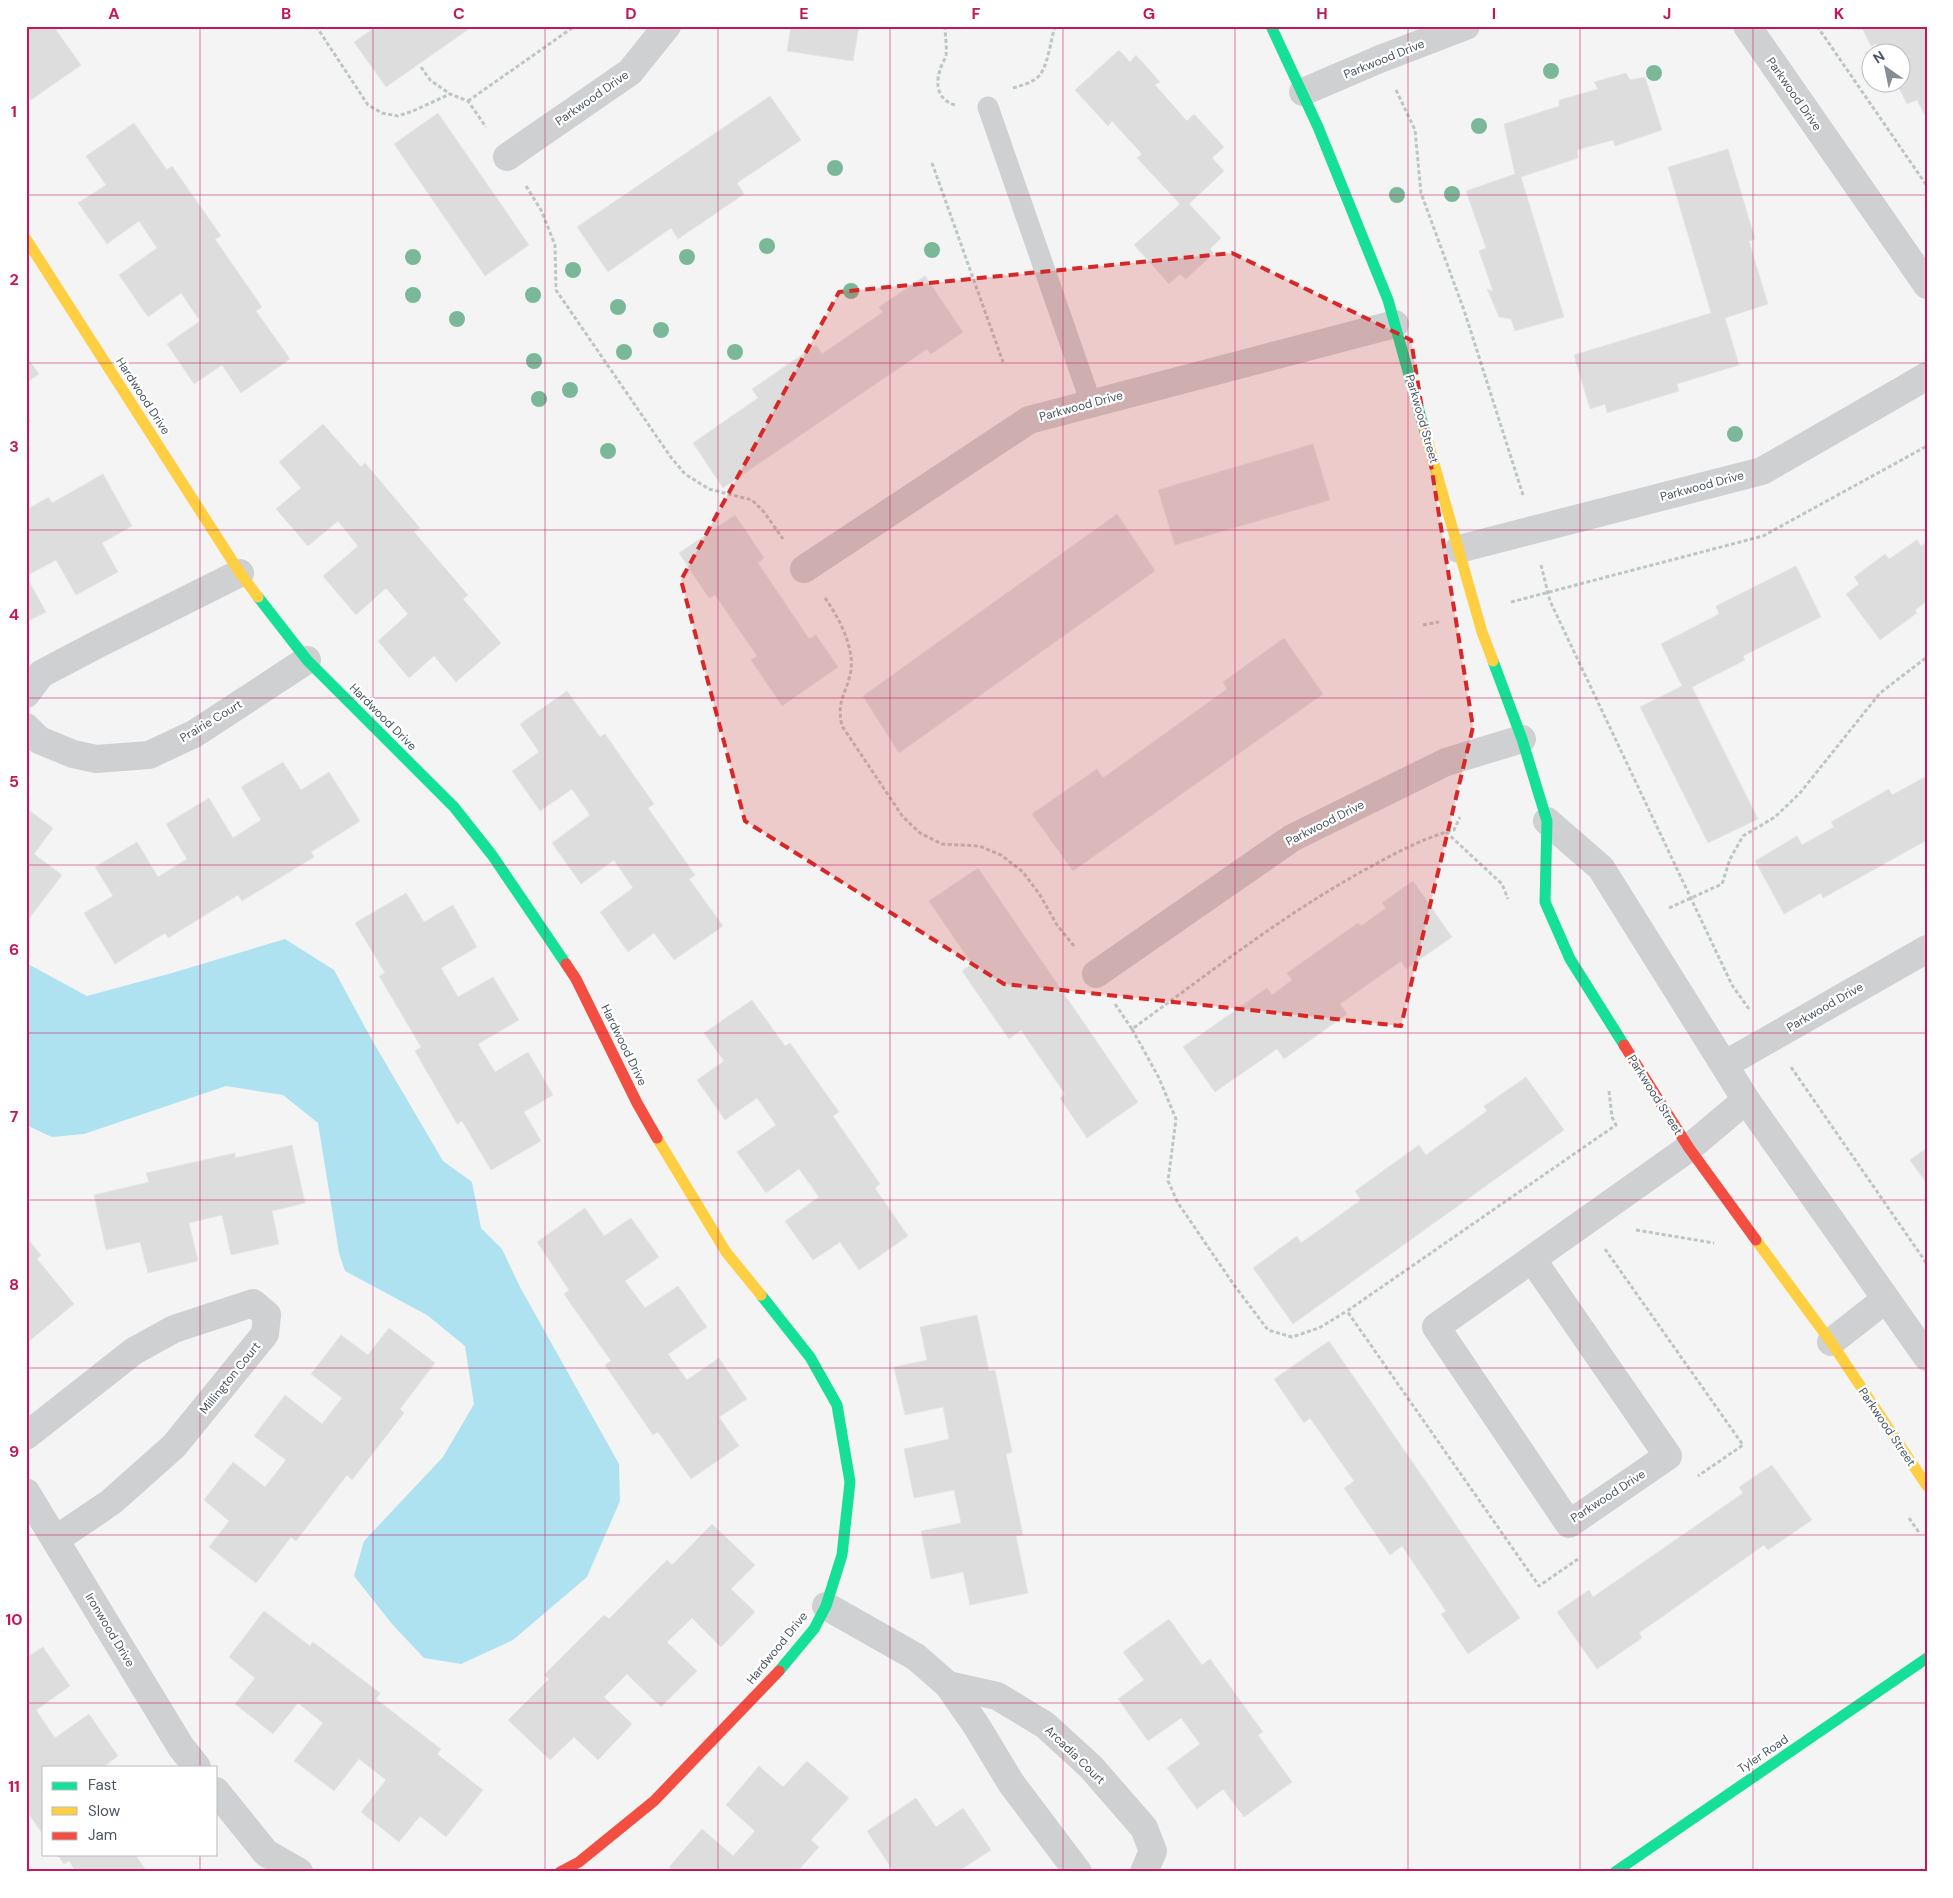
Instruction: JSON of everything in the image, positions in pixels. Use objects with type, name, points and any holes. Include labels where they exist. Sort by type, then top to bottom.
[{"type":"street","name":"Parkwood Drive","points":[[507,157],[630,72],[667,26]]},
{"type":"street","name":"Parkwood Street","points":[[1271,26],[1303,92],[1388,300],[1482,632],[1522,739],[1546,821],[1545,902],[1570,959],[1689,1148],[1831,1342],[1927,1486]]},
{"type":"street","name":"Parkwood Drive","points":[[1303,92],[1380,59],[1466,26]]},
{"type":"street","name":"Parkwood Drive","points":[[1747,26],[1927,285]]},
{"type":"street","name":"Hardwood Drive","points":[[26,239],[240,573],[307,660],[454,807],[492,855],[576,979],[637,1103],[675,1170],[726,1252],[810,1357],[837,1405],[850,1482],[842,1555],[826,1606],[814,1628],[771,1681],[654,1801],[579,1862],[560,1872]]},
{"type":"street","name":"Parkwood Drive","points":[[804,569],[1029,420],[1395,324]]},
{"type":"street","name":"Parkwood Drive","points":[[1459,549],[1762,470],[1927,376]]},
{"type":"street","points":[[26,694],[42,674],[240,573]]},
{"type":"street","name":"Prairie Court","points":[[26,727],[39,740],[73,754],[96,759],[149,755],[194,734],[307,660]]},
{"type":"street","name":"Parkwood Drive","points":[[1096,974],[1292,838],[1446,762],[1522,739]]},
{"type":"street","points":[[1546,821],[1601,868],[1746,1100],[1927,1357]]},
{"type":"street","name":"Parkwood Drive","points":[[1724,1065],[1927,949]]},
{"type":"street","name":"Parkwood Drive","points":[[1532,1259],[1668,1456],[1569,1524],[1436,1327],[1532,1259],[1689,1148],[1746,1100]]},
{"type":"street","points":[[1831,1342],[1886,1299]]},
{"type":"street","name":"Millington Court","points":[[26,1436],[134,1351],[174,1329],[253,1303],[267,1315],[265,1334],[174,1446],[111,1502],[56,1540]]},
{"type":"street","name":"Ironwood Drive","points":[[26,1492],[181,1747],[196,1766]]},
{"type":"street","name":"Arcadia Court","points":[[826,1606],[916,1657],[948,1685],[976,1725],[1011,1783],[1078,1872]]},
{"type":"street","name":"Tyler Road","points":[[1615,1872],[1927,1658]]},
{"type":"street","name":"Arcadia Court","points":[[948,1685],[997,1696],[1045,1725],[1092,1767],[1144,1828],[1153,1851],[1144,1872]]},
{"type":"street","points":[[218,1793],[266,1853],[299,1872]]},
{"type":"lane","points":[[988,107],[1091,403]]},
{"type":"path","points":[[316,26],[368,105],[382,113],[398,116],[414,111],[450,94]]},
{"type":"path","points":[[468,101],[575,26]]},
{"type":"path","points":[[1030,82],[1040,75],[1046,61],[1055,26]]},
{"type":"path","points":[[1817,26],[1927,186]]},
{"type":"path","points":[[421,67],[430,80],[450,94],[468,101],[541,210],[555,245],[556,290],[670,456],[685,474],[709,489],[752,500],[764,512]]},
{"type":"path","points":[[1393,84],[1415,130],[1421,193],[1465,313],[1525,504]]},
{"type":"path","points":[[932,164],[1004,362]]},
{"type":"path","points":[[1504,603],[1763,536],[1927,446]]},
{"type":"path","points":[[1539,558],[1550,601],[1690,898],[1732,984],[1750,1011]]},
{"type":"path","points":[[840,619],[850,655],[851,669],[839,712],[842,726],[903,817],[920,833],[942,844],[980,846],[1001,855],[1023,872],[1040,895],[1057,925],[1096,974],[1132,1029],[1159,1078],[1176,1119],[1168,1182],[1178,1203],[1234,1285],[1268,1330],[1292,1337],[1319,1328],[1347,1312]]},
{"type":"path","points":[[1423,625],[1439,622]]},
{"type":"path","points":[[1637,926],[1690,898],[1722,884],[1730,859],[1743,836],[1775,816],[1800,793],[1880,693],[1927,657]]},
{"type":"path","points":[[1132,1029],[1263,934],[1333,887],[1390,856],[1454,830],[1460,817]]},
{"type":"path","points":[[1790,1066],[1927,1264]]},
{"type":"highlighted area","points":[[1232,253],[1411,340],[1473,727],[1401,1026],[1004,984],[745,821],[681,580],[839,292]]},
{"type":"water","points":[[285,939],[334,970],[372,1040],[443,1161],[472,1182],[481,1228],[502,1249],[520,1287],[619,1464],[620,1501],[587,1577],[513,1640],[461,1664],[424,1658],[392,1624],[354,1576],[364,1541],[443,1457],[474,1404],[465,1346],[427,1315],[345,1271],[339,1253],[318,1123],[283,1095],[226,1086],[84,1134],[52,1137],[26,1125],[26,963],[87,996]]},
{"type":"building","points":[[26,26],[53,26],[81,65],[31,100],[26,92]]},
{"type":"building","points":[[377,26],[473,26],[386,87],[354,42]]},
{"type":"building","points":[[791,26],[859,26],[853,61],[787,51]]},
{"type":"building","points":[[1861,26],[1927,26],[1927,119],[1917,100],[1907,104],[1901,92],[1910,92],[1910,42],[1869,42]]},
{"type":"building","points":[[1119,50],[1130,62],[1136,55],[1160,82],[1155,85],[1187,121],[1194,114],[1224,147],[1212,158],[1224,171],[1189,204],[1221,238],[1210,249],[1214,253],[1186,279],[1180,274],[1169,284],[1134,245],[1180,204],[1137,158],[1142,154],[1112,121],[1108,126],[1075,90]]},
{"type":"building","points":[[1626,73],[1630,80],[1645,77],[1662,130],[1615,146],[1613,140],[1577,150],[1578,158],[1521,177],[1564,317],[1515,331],[1511,319],[1499,317],[1487,289],[1493,291],[1479,251],[1486,248],[1466,191],[1515,174],[1504,124],[1559,106],[1559,100],[1598,89],[1594,82]]},
{"type":"building","points":[[770,96],[801,140],[737,183],[744,194],[678,239],[671,228],[608,272],[577,227]]},
{"type":"building","points":[[438,113],[529,245],[485,276],[394,144]]},
{"type":"building","points":[[134,123],[167,170],[172,166],[221,236],[215,239],[262,307],[256,311],[290,359],[241,393],[222,365],[194,384],[167,344],[200,321],[181,293],[148,317],[119,275],[157,248],[139,221],[107,244],[78,203],[106,185],[86,156]]},
{"type":"building","points":[[1728,149],[1755,239],[1749,241],[1768,304],[1725,318],[1739,365],[1677,384],[1679,391],[1607,413],[1605,404],[1590,409],[1574,355],[1711,313],[1668,167]]},
{"type":"building","points":[[925,276],[963,332],[931,354],[927,349],[723,488],[693,443],[758,398],[752,389],[816,345],[822,354],[883,312],[879,307]]},
{"type":"building","points":[[26,356],[39,374],[26,383]]},
{"type":"building","points":[[26,414],[31,421],[26,424]]},
{"type":"building","points":[[323,424],[361,467],[365,463],[420,528],[414,532],[468,595],[463,599],[501,643],[456,682],[434,656],[409,678],[378,641],[408,614],[386,588],[356,615],[323,576],[358,546],[338,521],[308,546],[276,509],[301,488],[279,462]]},
{"type":"building","points":[[1313,444],[1330,500],[1175,545],[1158,490]]},
{"type":"building","points":[[103,474],[132,526],[102,543],[118,572],[76,595],[56,560],[26,576],[26,510],[49,497],[52,503]]},
{"type":"building","points":[[1117,514],[1155,571],[899,753],[863,696]]},
{"type":"building","points":[[735,515],[764,558],[758,563],[809,639],[816,635],[838,667],[782,706],[751,660],[757,656],[715,595],[709,598],[679,553]]},
{"type":"building","points":[[1917,540],[1921,546],[1927,542],[1927,601],[1915,610],[1917,613],[1880,640],[1846,594],[1859,584],[1854,577],[1885,554],[1889,559]]},
{"type":"building","points":[[1796,566],[1821,617],[1743,656],[1745,660],[1692,687],[1758,819],[1708,843],[1640,707],[1682,686],[1661,644],[1719,614],[1716,606]]},
{"type":"building","points":[[26,576],[46,612],[26,622]]},
{"type":"building","points":[[1284,638],[1323,694],[1073,871],[1032,814],[1097,769],[1103,778],[1227,689],[1223,682]]},
{"type":"building","points":[[567,691],[600,737],[605,734],[654,804],[648,808],[695,875],[689,879],[723,926],[674,960],[654,933],[628,952],[600,912],[633,888],[614,860],[581,884],[552,843],[590,815],[572,789],[540,811],[512,771],[539,752],[520,724]]},
{"type":"building","points":[[283,762],[301,790],[329,772],[360,821],[311,852],[314,857],[242,901],[238,895],[168,938],[165,933],[115,964],[84,913],[113,896],[95,867],[137,842],[158,877],[187,859],[166,824],[209,798],[233,838],[261,820],[241,787]]},
{"type":"building","points":[[1927,776],[1927,840],[1823,898],[1821,893],[1784,914],[1755,861],[1797,836],[1802,845],[1834,827],[1831,822],[1889,789],[1892,795]]},
{"type":"building","points":[[26,808],[53,828],[34,854],[62,875],[28,920]]},
{"type":"building","points":[[978,868],[1138,1102],[1087,1138],[1060,1098],[1065,1094],[1021,1030],[1009,1039],[962,971],[972,964],[929,901]]},
{"type":"building","points":[[1413,881],[1452,937],[1406,969],[1401,961],[1340,1004],[1347,1014],[1284,1059],[1277,1049],[1215,1092],[1183,1047],[1267,988],[1272,995],[1292,980],[1287,973],[1358,923],[1361,926],[1386,908],[1382,903]]},
{"type":"building","points":[[406,893],[424,922],[453,905],[477,947],[441,968],[458,997],[493,977],[519,1020],[478,1044],[495,1072],[528,1052],[553,1095],[524,1112],[541,1141],[491,1170],[462,1121],[457,1124],[415,1051],[421,1047],[379,976],[385,973],[355,923]]},
{"type":"building","points":[[752,1000],[785,1046],[790,1043],[839,1112],[833,1116],[880,1184],[875,1188],[908,1236],[859,1270],[840,1242],[813,1260],[785,1221],[819,1197],[799,1169],[766,1193],[737,1152],[776,1125],[757,1098],[725,1120],[697,1080],[724,1061],[704,1033]]},
{"type":"building","points":[[1526,1077],[1564,1130],[1293,1324],[1253,1268],[1297,1236],[1301,1243],[1361,1200],[1355,1191],[1419,1145],[1426,1155],[1487,1111],[1484,1106]]},
{"type":"building","points":[[292,1145],[305,1203],[272,1211],[279,1244],[231,1255],[222,1215],[189,1223],[198,1261],[148,1273],[140,1242],[106,1250],[94,1195],[149,1182],[146,1173],[235,1153],[235,1158]]},
{"type":"building","points":[[1927,1148],[1927,1184],[1910,1160]]},
{"type":"building","points":[[585,1208],[604,1236],[631,1218],[659,1257],[625,1281],[645,1308],[678,1286],[707,1327],[668,1354],[687,1380],[719,1358],[747,1399],[719,1417],[739,1446],[691,1479],[658,1432],[653,1435],[605,1365],[611,1361],[564,1294],[569,1290],[537,1242]]},
{"type":"building","points":[[26,1237],[41,1255],[37,1259],[74,1304],[28,1342]]},
{"type":"building","points":[[977,1315],[989,1371],[995,1370],[1012,1452],[1006,1454],[1023,1535],[1016,1536],[1028,1593],[970,1605],[963,1572],[931,1579],[921,1531],[961,1523],[954,1490],[914,1498],[904,1449],[949,1439],[943,1407],[905,1415],[894,1367],[927,1360],[920,1327]]},
{"type":"building","points":[[389,1328],[435,1363],[400,1409],[404,1413],[352,1480],[347,1475],[296,1541],[291,1537],[256,1583],[209,1547],[229,1521],[204,1500],[233,1462],[265,1487],[286,1460],[254,1436],[285,1395],[322,1424],[342,1398],[311,1374],[341,1335],[368,1355]]},
{"type":"building","points":[[1329,1341],[1520,1618],[1468,1654],[1441,1614],[1446,1611],[1402,1546],[1390,1555],[1344,1488],[1354,1481],[1310,1418],[1304,1423],[1274,1379]]},
{"type":"building","points":[[1772,1465],[1812,1520],[1768,1550],[1764,1545],[1639,1633],[1642,1638],[1597,1669],[1557,1612],[1589,1590],[1593,1597],[1743,1493],[1739,1487]]},
{"type":"building","points":[[712,1524],[755,1565],[731,1589],[755,1612],[721,1647],[692,1618],[667,1642],[697,1671],[661,1707],[627,1674],[604,1697],[632,1724],[598,1760],[574,1737],[550,1760],[508,1720],[549,1679],[544,1675],[604,1615],[609,1619],[667,1560],[672,1565]]},
{"type":"building","points":[[264,1611],[310,1646],[313,1642],[380,1693],[376,1699],[441,1749],[437,1754],[483,1790],[446,1837],[420,1816],[399,1842],[361,1812],[386,1780],[359,1759],[334,1791],[294,1761],[323,1723],[298,1703],[273,1734],[235,1704],[255,1678],[229,1657]]},
{"type":"building","points":[[1169,1619],[1202,1665],[1210,1659],[1263,1732],[1258,1735],[1292,1782],[1244,1817],[1223,1789],[1197,1809],[1167,1768],[1200,1744],[1181,1718],[1148,1741],[1118,1699],[1144,1680],[1123,1652]]},
{"type":"building","points":[[43,1647],[70,1686],[36,1710],[55,1738],[89,1714],[118,1756],[104,1766],[42,1766],[42,1833],[26,1810],[26,1658]]},
{"type":"building","points":[[807,1761],[849,1798],[811,1840],[819,1847],[797,1872],[675,1872],[669,1867],[702,1829],[733,1856],[755,1831],[726,1805],[759,1766],[783,1787]]},
{"type":"building","points":[[916,1798],[936,1827],[963,1808],[991,1850],[957,1872],[894,1872],[867,1831]]},
{"type":"building","points":[[58,1856],[136,1856],[147,1872],[76,1872],[69,1861],[64,1864]]},
{"type":"traffic: fast","points":[[1271,26],[1318,127],[1388,300],[1425,432]]},
{"type":"traffic: fast","points":[[258,597],[307,660],[454,807],[492,855],[566,964]]},
{"type":"traffic: fast","points":[[1493,661],[1522,739],[1547,821],[1545,902],[1570,959],[1624,1045]]},
{"type":"traffic: fast","points":[[761,1295],[810,1357],[837,1405],[850,1482],[842,1555],[826,1606],[814,1629],[779,1671]]},
{"type":"traffic: fast","points":[[1615,1872],[1927,1658]]},
{"type":"traffic: slow","points":[[26,239],[240,573],[258,597]]},
{"type":"traffic: slow","points":[[1425,432],[1482,632],[1493,661]]},
{"type":"traffic: slow","points":[[657,1138],[726,1252],[761,1295]]},
{"type":"traffic: slow","points":[[1756,1240],[1831,1342],[1927,1486]]},
{"type":"traffic: jam","points":[[566,964],[576,979],[637,1103],[657,1138]]},
{"type":"traffic: jam","points":[[1624,1045],[1689,1148],[1756,1240]]},
{"type":"traffic: jam","points":[[560,1872],[579,1862],[654,1801],[779,1671]]}]
